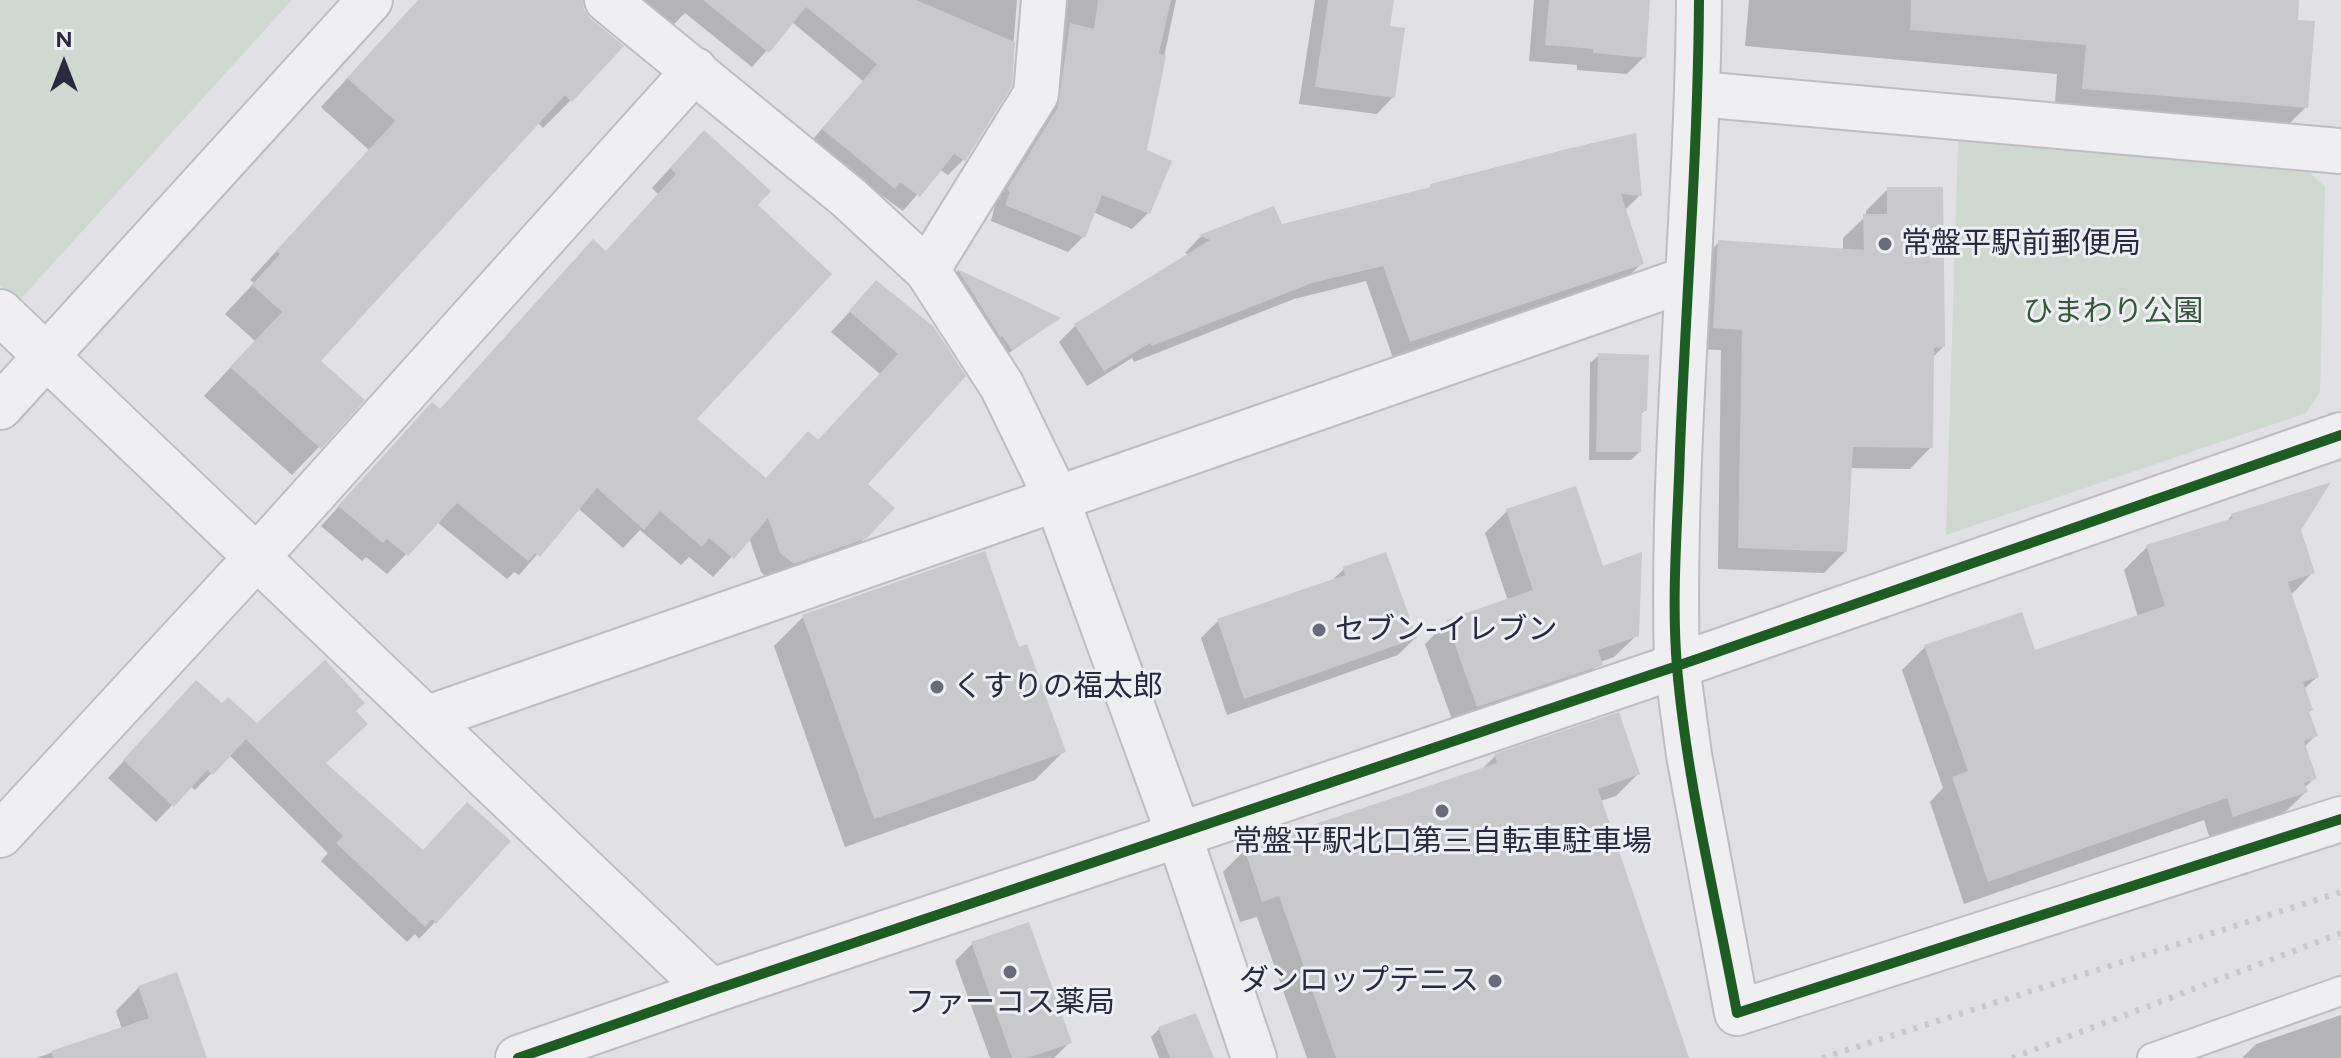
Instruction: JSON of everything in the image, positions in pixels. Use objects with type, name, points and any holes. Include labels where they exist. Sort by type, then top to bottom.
[{"type":"street","points":[[0,407],[370,0]]},
{"type":"street","points":[[607,0],[849,198],[927,270],[1002,386],[1056,497],[1179,835],[1254,1058]]},
{"type":"street","points":[[927,270],[1036,94],[1044,0]]},
{"type":"street","points":[[1699,0],[1698,94],[1687,279],[1675,589],[1677,666],[1689,755],[1737,1013],[2341,819]]},
{"type":"street","points":[[0,835],[256,558],[695,70]]},
{"type":"street","points":[[1698,94],[2341,151]]},
{"type":"street","points":[[428,718],[1687,279]]},
{"type":"street","points":[[0,312],[711,991]]},
{"type":"street","points":[[518,1058],[1677,666],[2341,435]]},
{"type":"lane","points":[[2152,1058],[2341,991]]},
{"type":"green space","points":[[0,0],[292,0],[18,302],[0,286]]},
{"type":"green space","name":"ひまわり公園","points":[[1958,141],[2306,169],[2325,187],[2320,392],[2306,413],[1946,535]]},
{"type":"building","points":[[418,0],[583,0],[584,10],[591,19],[624,46],[572,102],[565,95],[321,361],[365,400],[321,449],[230,367],[282,312],[252,285],[280,254],[276,251],[395,121],[347,78]]},
{"type":"building","points":[[703,0],[916,0],[1015,42],[1012,86],[965,161],[954,154],[920,197],[900,182],[895,189],[822,129],[877,64],[806,7],[769,53]]},
{"type":"building","points":[[1098,0],[1171,0],[1159,53],[1166,56],[1147,150],[1172,161],[1150,214],[1102,195],[1085,238],[1005,205],[1010,192],[1007,189],[1058,107],[1070,23],[1094,29]]},
{"type":"building","points":[[1328,0],[1394,0],[1390,26],[1405,28],[1395,98],[1315,87]]},
{"type":"building","points":[[1549,0],[1650,0],[1646,58],[1545,45]]},
{"type":"building","points":[[1911,0],[2299,0],[2298,20],[2315,21],[2308,108],[2082,89],[2086,45],[1910,30]]},
{"type":"building","points":[[704,130],[771,191],[758,205],[832,274],[697,419],[766,478],[808,431],[818,440],[898,354],[849,311],[876,280],[934,327],[966,376],[868,484],[895,508],[867,538],[794,564],[780,553],[768,518],[734,559],[709,538],[702,547],[660,511],[644,530],[597,488],[540,557],[535,553],[528,561],[457,503],[408,556],[387,539],[383,543],[338,506],[432,402],[440,409],[593,239],[606,251],[676,174],[670,168]]},
{"type":"building","points":[[1636,133],[1642,196],[1621,194],[1644,264],[1410,342],[1383,266],[1312,283],[1152,346],[1150,343],[1104,371],[1074,324],[1210,240],[1199,235],[1274,206],[1282,224]]},
{"type":"building","points":[[1887,187],[1943,187],[1945,347],[1934,348],[1933,448],[1853,447],[1847,552],[1738,548],[1742,330],[1713,328],[1718,240],[1864,250],[1863,214],[1887,214]]},
{"type":"building","points":[[957,269],[1061,318],[1012,350]]},
{"type":"building","points":[[1598,353],[1649,355],[1647,411],[1642,411],[1641,452],[1596,452]]},
{"type":"building","points":[[2331,482],[2301,530],[2315,573],[2288,582],[2319,677],[2303,682],[2318,736],[2304,741],[2317,779],[2304,783],[2308,792],[2233,817],[2227,798],[1988,882],[1952,777],[1968,771],[1924,645],[2022,612],[2035,650],[2165,606],[2146,545],[2233,518],[2231,514]]},
{"type":"building","points":[[1576,486],[1603,566],[1642,552],[1639,636],[1598,650],[1603,665],[1477,707],[1446,620],[1533,590],[1506,509]]},
{"type":"building","points":[[985,551],[1019,647],[1027,644],[1066,752],[874,819],[802,615]]},
{"type":"building","points":[[1386,552],[1417,638],[1244,699],[1217,619],[1345,575],[1343,567]]},
{"type":"building","points":[[325,660],[365,703],[356,711],[368,724],[326,763],[423,850],[467,802],[511,841],[436,924],[432,919],[425,927],[336,843],[343,836],[246,739],[213,775],[207,770],[174,807],[123,760],[196,680],[222,703],[228,697],[257,723]]},
{"type":"building","points":[[1619,712],[1640,774],[1598,789],[1689,1058],[1336,1058],[1279,896],[1262,902],[1244,848],[1497,763],[1494,754]]},
{"type":"building","points":[[1029,922],[1072,1043],[1027,1058],[1012,1058],[971,942]]},
{"type":"building","points":[[177,972],[207,1058],[53,1058],[51,1051],[149,1018],[138,986]]},
{"type":"building","points":[[1196,1013],[1214,1058],[1170,1058],[1158,1027]]},
{"type":"railway","points":[[1822,1058],[2341,892]]},
{"type":"railway","points":[[2012,1058],[2341,933]]},
{"type":"cycle path","points":[[1699,0],[1675,640],[1688,754],[1737,1013],[2341,819]]},
{"type":"cycle path","points":[[518,1058],[1677,666],[2341,435]]},
{"type":"place","name":"常盤平駅前郵便局","points":[[1885,244]]},
{"type":"place","name":"セブン-イレブン","points":[[1319,630]]},
{"type":"place","name":"くすりの福太郎","points":[[937,687]]},
{"type":"place","name":"常盤平駅北口第三自転車駐車場","points":[[1442,811]]},
{"type":"place","name":"ファーコス薬局","points":[[1010,972]]},
{"type":"place","name":"ダンロップテニス","points":[[1495,981]]}]
